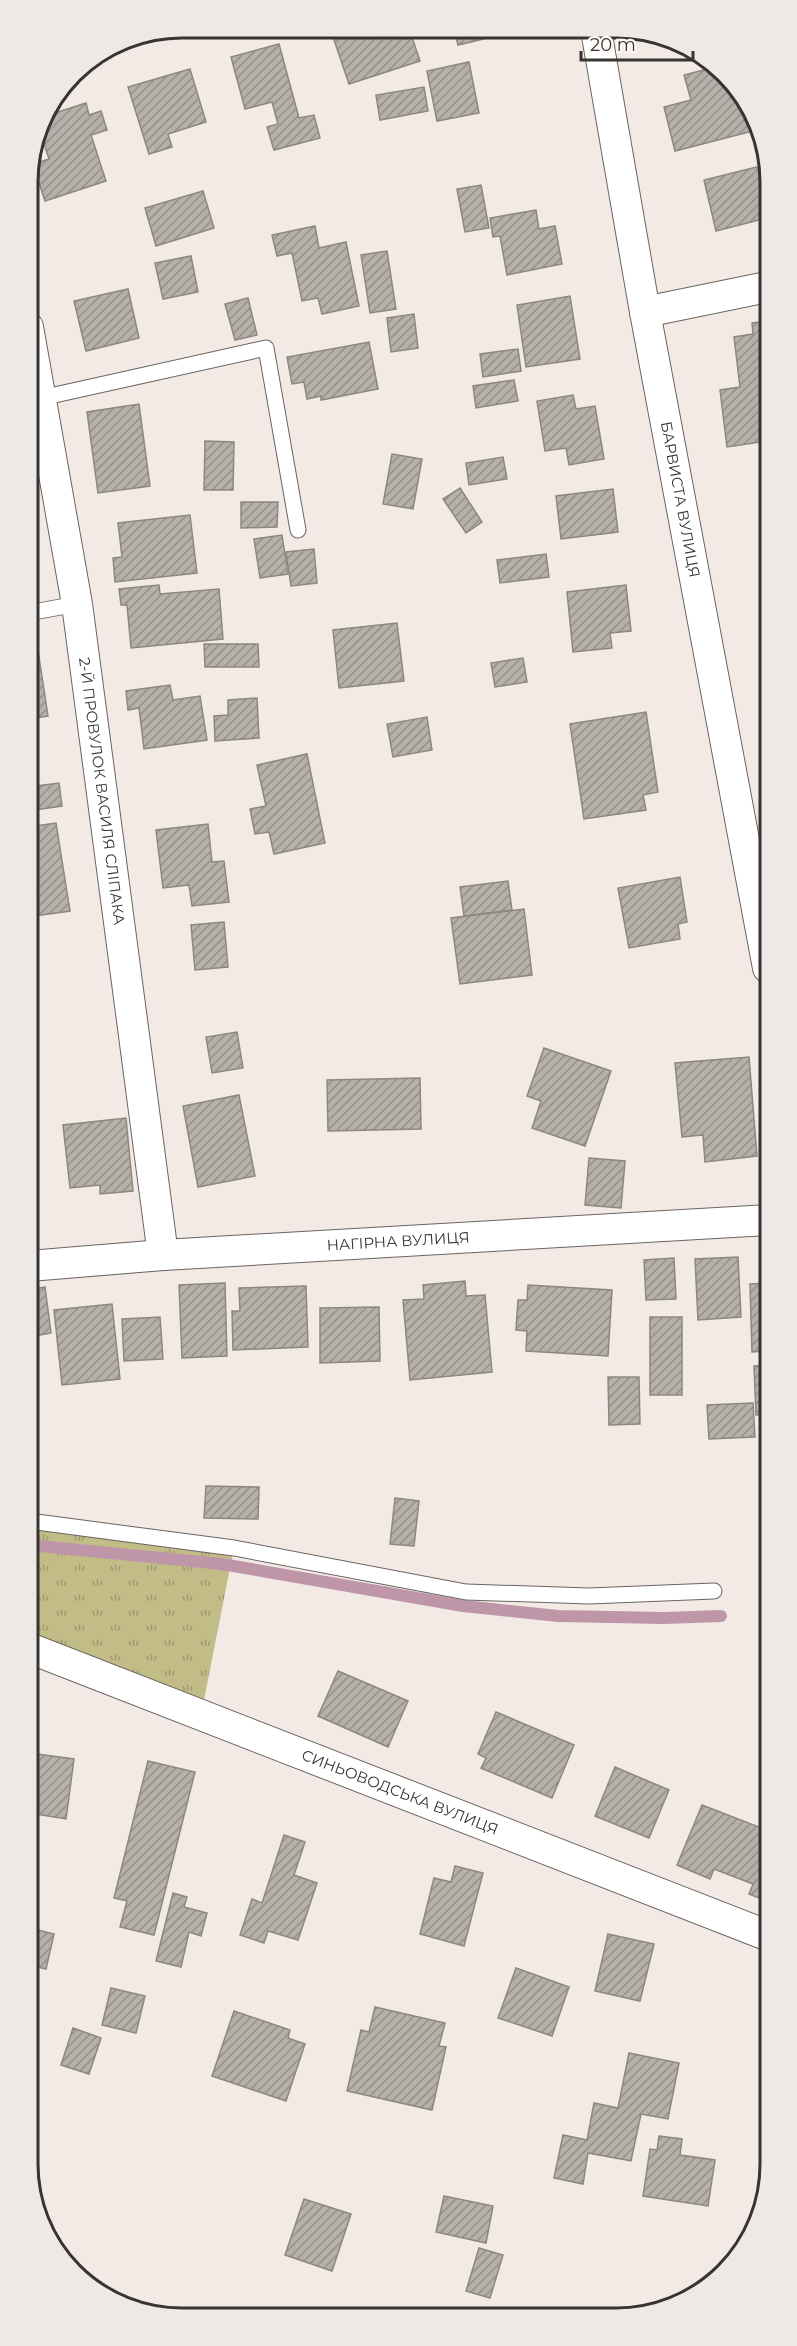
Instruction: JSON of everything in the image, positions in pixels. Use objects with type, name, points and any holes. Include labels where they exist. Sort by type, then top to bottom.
[{"type":"street","name":"БАРВИСТА ВУЛИЦЯ","points":[[597,38],[645,312],[760,923]]},
{"type":"street","points":[[645,312],[760,288]]},
{"type":"street","name":"2-Й ПРОВУЛОК ВАСИЛЯ СЛІПАКА","points":[[38,382],[77,604],[163,1255]]},
{"type":"street","name":"НАГІРНА ВУЛИЦЯ","points":[[38,1265],[163,1255],[759,1220]]},
{"type":"street","name":"СИНЬОВОДСЬКА ВУЛИЦЯ","points":[[38,1652],[759,1932]]},
{"type":"lane","points":[[41,398],[266,348],[298,530]]},
{"type":"lane","points":[[38,612],[77,604]]},
{"type":"lane","points":[[38,1522],[234,1548],[466,1592],[589,1596],[714,1591]]},
{"type":"green space","points":[[38,1522],[234,1548],[201,1715],[38,1652]]},
{"type":"building","points":[[333,38],[412,38],[420,61],[349,84]]},
{"type":"building","points":[[456,38],[488,38],[458,45]]},
{"type":"building","points":[[279,44],[299,118],[314,115],[320,138],[274,150],[267,127],[278,124],[272,102],[245,109],[231,57]]},
{"type":"building","points":[[469,62],[479,113],[437,121],[427,71]]},
{"type":"building","points":[[190,69],[206,122],[168,134],[172,147],[149,154],[128,87]]},
{"type":"building","points":[[705,70],[710,73],[730,94],[751,132],[675,151],[664,107],[691,100],[684,75]]},
{"type":"building","points":[[424,87],[428,111],[380,120],[376,95]]},
{"type":"building","points":[[86,103],[89,115],[101,111],[107,130],[91,135],[106,181],[45,201],[38,179],[39,162],[49,159],[43,141],[56,113]]},
{"type":"building","points":[[757,167],[760,182],[760,220],[716,231],[704,180]]},
{"type":"building","points":[[481,185],[489,228],[465,232],[457,189]]},
{"type":"building","points":[[203,191],[214,228],[156,246],[145,208]]},
{"type":"building","points":[[536,210],[539,229],[555,226],[562,264],[507,275],[500,236],[493,237],[490,218]]},
{"type":"building","points":[[315,226],[319,248],[346,242],[359,306],[322,314],[318,298],[302,301],[292,253],[277,256],[272,235]]},
{"type":"building","points":[[387,251],[396,309],[370,313],[361,255]]},
{"type":"building","points":[[191,256],[198,292],[163,299],[155,263]]},
{"type":"building","points":[[128,289],[139,338],[86,351],[74,301]]},
{"type":"building","points":[[570,296],[580,359],[526,367],[517,305]]},
{"type":"building","points":[[248,298],[257,335],[235,340],[225,304]]},
{"type":"building","points":[[414,314],[418,348],[391,352],[387,318]]},
{"type":"building","points":[[760,322],[760,442],[727,447],[720,390],[740,387],[734,337],[753,334],[752,323]]},
{"type":"building","points":[[369,342],[378,389],[321,400],[321,396],[307,399],[304,382],[292,384],[287,357]]},
{"type":"building","points":[[518,349],[521,371],[483,377],[480,354]]},
{"type":"building","points":[[514,380],[518,401],[476,408],[473,386]]},
{"type":"building","points":[[573,395],[576,409],[595,406],[604,459],[569,465],[566,448],[545,451],[537,401]]},
{"type":"building","points":[[139,404],[150,486],[98,493],[87,412]]},
{"type":"building","points":[[205,441],[234,442],[233,490],[204,490]]},
{"type":"building","points":[[392,454],[422,459],[413,509],[383,504]]},
{"type":"building","points":[[503,457],[507,479],[469,485],[466,463]]},
{"type":"building","points":[[460,488],[482,522],[466,533],[443,499]]},
{"type":"building","points":[[613,489],[618,532],[561,539],[556,496]]},
{"type":"building","points":[[241,502],[278,502],[277,527],[241,528]]},
{"type":"building","points":[[190,515],[197,573],[115,582],[113,558],[122,557],[118,523]]},
{"type":"building","points":[[282,535],[288,574],[260,578],[254,539]]},
{"type":"building","points":[[314,549],[317,583],[291,586],[286,552]]},
{"type":"building","points":[[546,554],[549,577],[500,583],[497,560]]},
{"type":"building","points":[[159,585],[160,594],[219,589],[223,639],[131,648],[127,605],[121,605],[119,589]]},
{"type":"building","points":[[626,585],[631,631],[610,633],[612,648],[573,652],[567,592]]},
{"type":"building","points":[[397,623],[404,681],[339,688],[333,630]]},
{"type":"building","points":[[204,644],[258,644],[259,667],[205,667]]},
{"type":"building","points":[[38,651],[48,716],[38,718]]},
{"type":"building","points":[[523,658],[527,682],[495,687],[491,663]]},
{"type":"building","points":[[170,685],[173,700],[200,696],[207,740],[144,749],[139,708],[128,710],[126,691]]},
{"type":"building","points":[[257,698],[259,738],[215,741],[214,716],[228,715],[228,700]]},
{"type":"building","points":[[646,712],[658,792],[643,795],[646,810],[584,819],[570,724]]},
{"type":"building","points":[[427,717],[432,750],[393,757],[387,724]]},
{"type":"building","points":[[307,754],[325,843],[274,854],[269,832],[255,834],[250,809],[266,806],[257,765]]},
{"type":"building","points":[[59,783],[62,806],[38,810],[38,786]]},
{"type":"building","points":[[56,823],[70,911],[38,916],[38,826]]},
{"type":"building","points":[[208,824],[212,862],[224,861],[229,902],[192,906],[189,885],[163,888],[156,830]]},
{"type":"building","points":[[680,877],[687,922],[678,924],[680,939],[629,948],[618,888]]},
{"type":"building","points":[[508,881],[512,910],[464,916],[460,887]]},
{"type":"building","points":[[524,909],[532,975],[460,984],[451,918]]},
{"type":"building","points":[[224,922],[228,967],[195,970],[191,925]]},
{"type":"building","points":[[237,1032],[243,1068],[212,1073],[206,1037]]},
{"type":"building","points":[[544,1048],[611,1071],[585,1146],[532,1128],[541,1101],[527,1096]]},
{"type":"building","points":[[749,1057],[757,1156],[705,1162],[703,1135],[682,1137],[675,1063]]},
{"type":"building","points":[[420,1078],[421,1129],[328,1131],[327,1080]]},
{"type":"building","points":[[239,1095],[255,1176],[198,1187],[183,1106]]},
{"type":"building","points":[[126,1118],[133,1191],[100,1194],[100,1185],[70,1188],[63,1125]]},
{"type":"building","points":[[589,1158],[625,1161],[621,1208],[585,1205]]},
{"type":"building","points":[[738,1257],[741,1317],[698,1320],[695,1259]]},
{"type":"building","points":[[674,1258],[676,1299],[646,1300],[644,1260]]},
{"type":"building","points":[[465,1281],[466,1296],[485,1295],[492,1372],[410,1380],[403,1300],[424,1299],[423,1285]]},
{"type":"building","points":[[225,1283],[227,1356],[182,1358],[179,1285]]},
{"type":"building","points":[[759,1283],[759,1352],[752,1352],[750,1284]]},
{"type":"building","points":[[528,1285],[612,1290],[608,1356],[526,1351],[527,1331],[516,1330],[518,1300],[527,1300]]},
{"type":"building","points":[[306,1286],[308,1347],[233,1350],[232,1311],[240,1311],[239,1288]]},
{"type":"building","points":[[45,1287],[51,1333],[38,1335],[38,1288]]},
{"type":"building","points":[[112,1304],[120,1379],[62,1385],[54,1310]]},
{"type":"building","points":[[379,1307],[380,1361],[320,1363],[320,1308]]},
{"type":"building","points":[[160,1317],[163,1359],[124,1361],[122,1319]]},
{"type":"building","points":[[650,1317],[682,1317],[682,1395],[650,1395]]},
{"type":"building","points":[[754,1366],[759,1366],[759,1415],[756,1415]]},
{"type":"building","points":[[608,1377],[639,1377],[640,1424],[609,1425]]},
{"type":"building","points":[[753,1403],[755,1437],[709,1439],[707,1405]]},
{"type":"building","points":[[206,1486],[259,1487],[258,1519],[204,1518]]},
{"type":"building","points":[[395,1498],[419,1501],[414,1546],[390,1544]]},
{"type":"building","points":[[338,1671],[408,1701],[388,1747],[318,1716]]},
{"type":"building","points":[[496,1712],[574,1745],[552,1798],[481,1768],[486,1758],[478,1754]]},
{"type":"building","points":[[38,1754],[74,1759],[66,1819],[38,1814]]},
{"type":"building","points":[[148,1761],[195,1772],[154,1935],[120,1927],[127,1901],[114,1898]]},
{"type":"building","points":[[615,1767],[669,1790],[649,1838],[595,1816]]},
{"type":"building","points":[[702,1805],[759,1827],[759,1898],[749,1894],[753,1884],[714,1869],[710,1879],[677,1865]]},
{"type":"building","points":[[284,1835],[305,1842],[294,1875],[317,1883],[298,1940],[268,1931],[264,1943],[240,1935],[252,1899],[262,1903]]},
{"type":"building","points":[[455,1866],[483,1873],[464,1946],[420,1934],[434,1878],[451,1882]]},
{"type":"building","points":[[173,1893],[187,1897],[184,1907],[207,1913],[201,1936],[189,1932],[181,1967],[156,1961]]},
{"type":"building","points":[[38,1930],[54,1934],[46,1969],[38,1967]]},
{"type":"building","points":[[608,1934],[654,1944],[640,2001],[595,1991]]},
{"type":"building","points":[[516,1968],[569,1987],[552,2036],[498,2018]]},
{"type":"building","points":[[111,1988],[145,1996],[136,2033],[102,2025]]},
{"type":"building","points":[[375,2007],[445,2023],[439,2046],[446,2047],[432,2110],[347,2091],[361,2030],[369,2032]]},
{"type":"building","points":[[234,2011],[290,2030],[288,2038],[305,2044],[286,2101],[212,2076]]},
{"type":"building","points":[[73,2028],[101,2038],[89,2074],[61,2065]]},
{"type":"building","points":[[629,2053],[679,2063],[668,2119],[641,2114],[631,2161],[588,2153],[583,2184],[554,2178],[563,2135],[587,2140],[594,2103],[618,2108]]},
{"type":"building","points":[[659,2136],[682,2139],[680,2155],[715,2160],[708,2206],[643,2196],[650,2149],[657,2150]]},
{"type":"building","points":[[444,2196],[493,2206],[486,2243],[436,2232]]},
{"type":"building","points":[[304,2199],[351,2214],[332,2271],[285,2255]]},
{"type":"building","points":[[479,2248],[503,2255],[490,2298],[466,2291]]},
{"type":"waterway","points":[[38,1546],[222,1564],[463,1606],[558,1616],[664,1618],[721,1616]]}]
